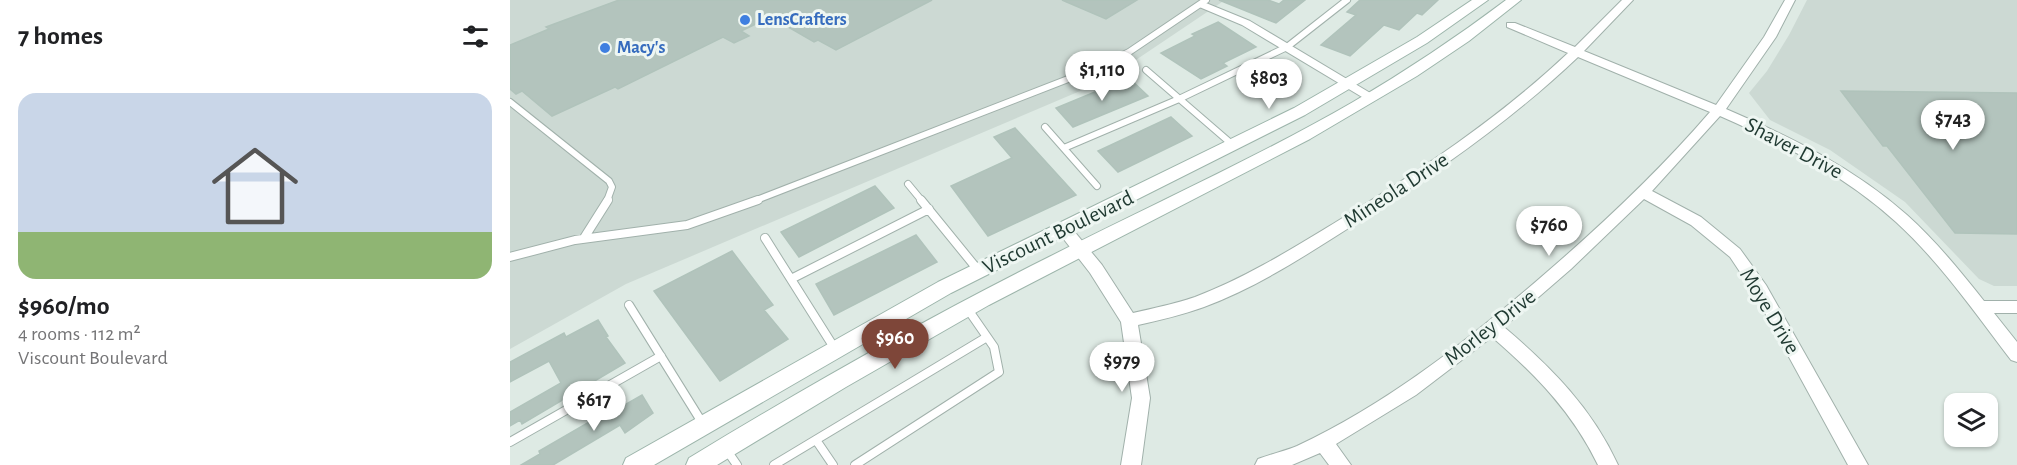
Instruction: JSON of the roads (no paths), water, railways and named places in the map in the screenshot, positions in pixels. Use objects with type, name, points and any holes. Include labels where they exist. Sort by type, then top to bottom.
[{"type":"main road","name":"Viscount Boulevard","points":[[634,465],[978,270],[1234,146],[1348,84],[1436,32],[1481,0]]},
{"type":"main road","name":"Viscount Boulevard","points":[[697,465],[796,405],[967,308],[1079,249],[1272,153],[1371,97],[1460,41],[1507,1]]},
{"type":"street","name":"Mineola Drive","points":[[1129,321],[1208,299],[1251,279],[1416,180],[1515,105],[1577,53],[1628,0]]},
{"type":"street","name":"Morley Drive","points":[[1264,465],[1307,450],[1371,415],[1493,328],[1644,193],[1717,110],[1760,51],[1790,0]]},
{"type":"street","points":[[1204,2],[1287,47],[1371,97]]},
{"type":"street","name":"Shaver Drive","points":[[1511,25],[1717,110],[1787,141],[1830,165],[1902,220],[1933,251],[2017,355]]},
{"type":"street","name":"Moye Drive","points":[[1644,193],[1696,221],[1735,253],[1760,289],[1858,465]]},
{"type":"street","points":[[1064,229],[1096,269],[1129,321],[1137,360],[1141,398],[1131,465]]},
{"type":"street","points":[[1980,307],[2017,307]]},
{"type":"street","points":[[1493,328],[1531,360],[1569,398],[1608,465]]},
{"type":"street","points":[[1322,441],[1341,465]]},
{"type":"lane","points":[[1064,148],[1179,99],[1287,47],[1347,0]]},
{"type":"lane","points":[[510,257],[544,245],[688,224],[726,212],[1099,68],[1129,52],[1204,2]]},
{"type":"lane","points":[[1146,70],[1234,146]]},
{"type":"lane","points":[[510,102],[609,181],[612,187],[611,194],[584,238]]},
{"type":"lane","points":[[1045,127],[1097,186]]},
{"type":"lane","points":[[908,184],[978,270]]},
{"type":"lane","points":[[791,279],[928,209]]},
{"type":"lane","points":[[765,238],[835,349]]},
{"type":"lane","points":[[630,305],[703,424]]},
{"type":"lane","points":[[855,465],[999,372],[1001,361],[983,325],[967,308]]},
{"type":"lane","points":[[774,465],[987,337]]},
{"type":"lane","points":[[510,442],[661,356]]},
{"type":"lane","points":[[816,440],[833,465]]},
{"type":"lane","points":[[725,448],[737,465]]},
{"type":"place","name":"LensCrafters","points":[[745,20]]},
{"type":"place","name":"Macy's","points":[[605,48]]}]
